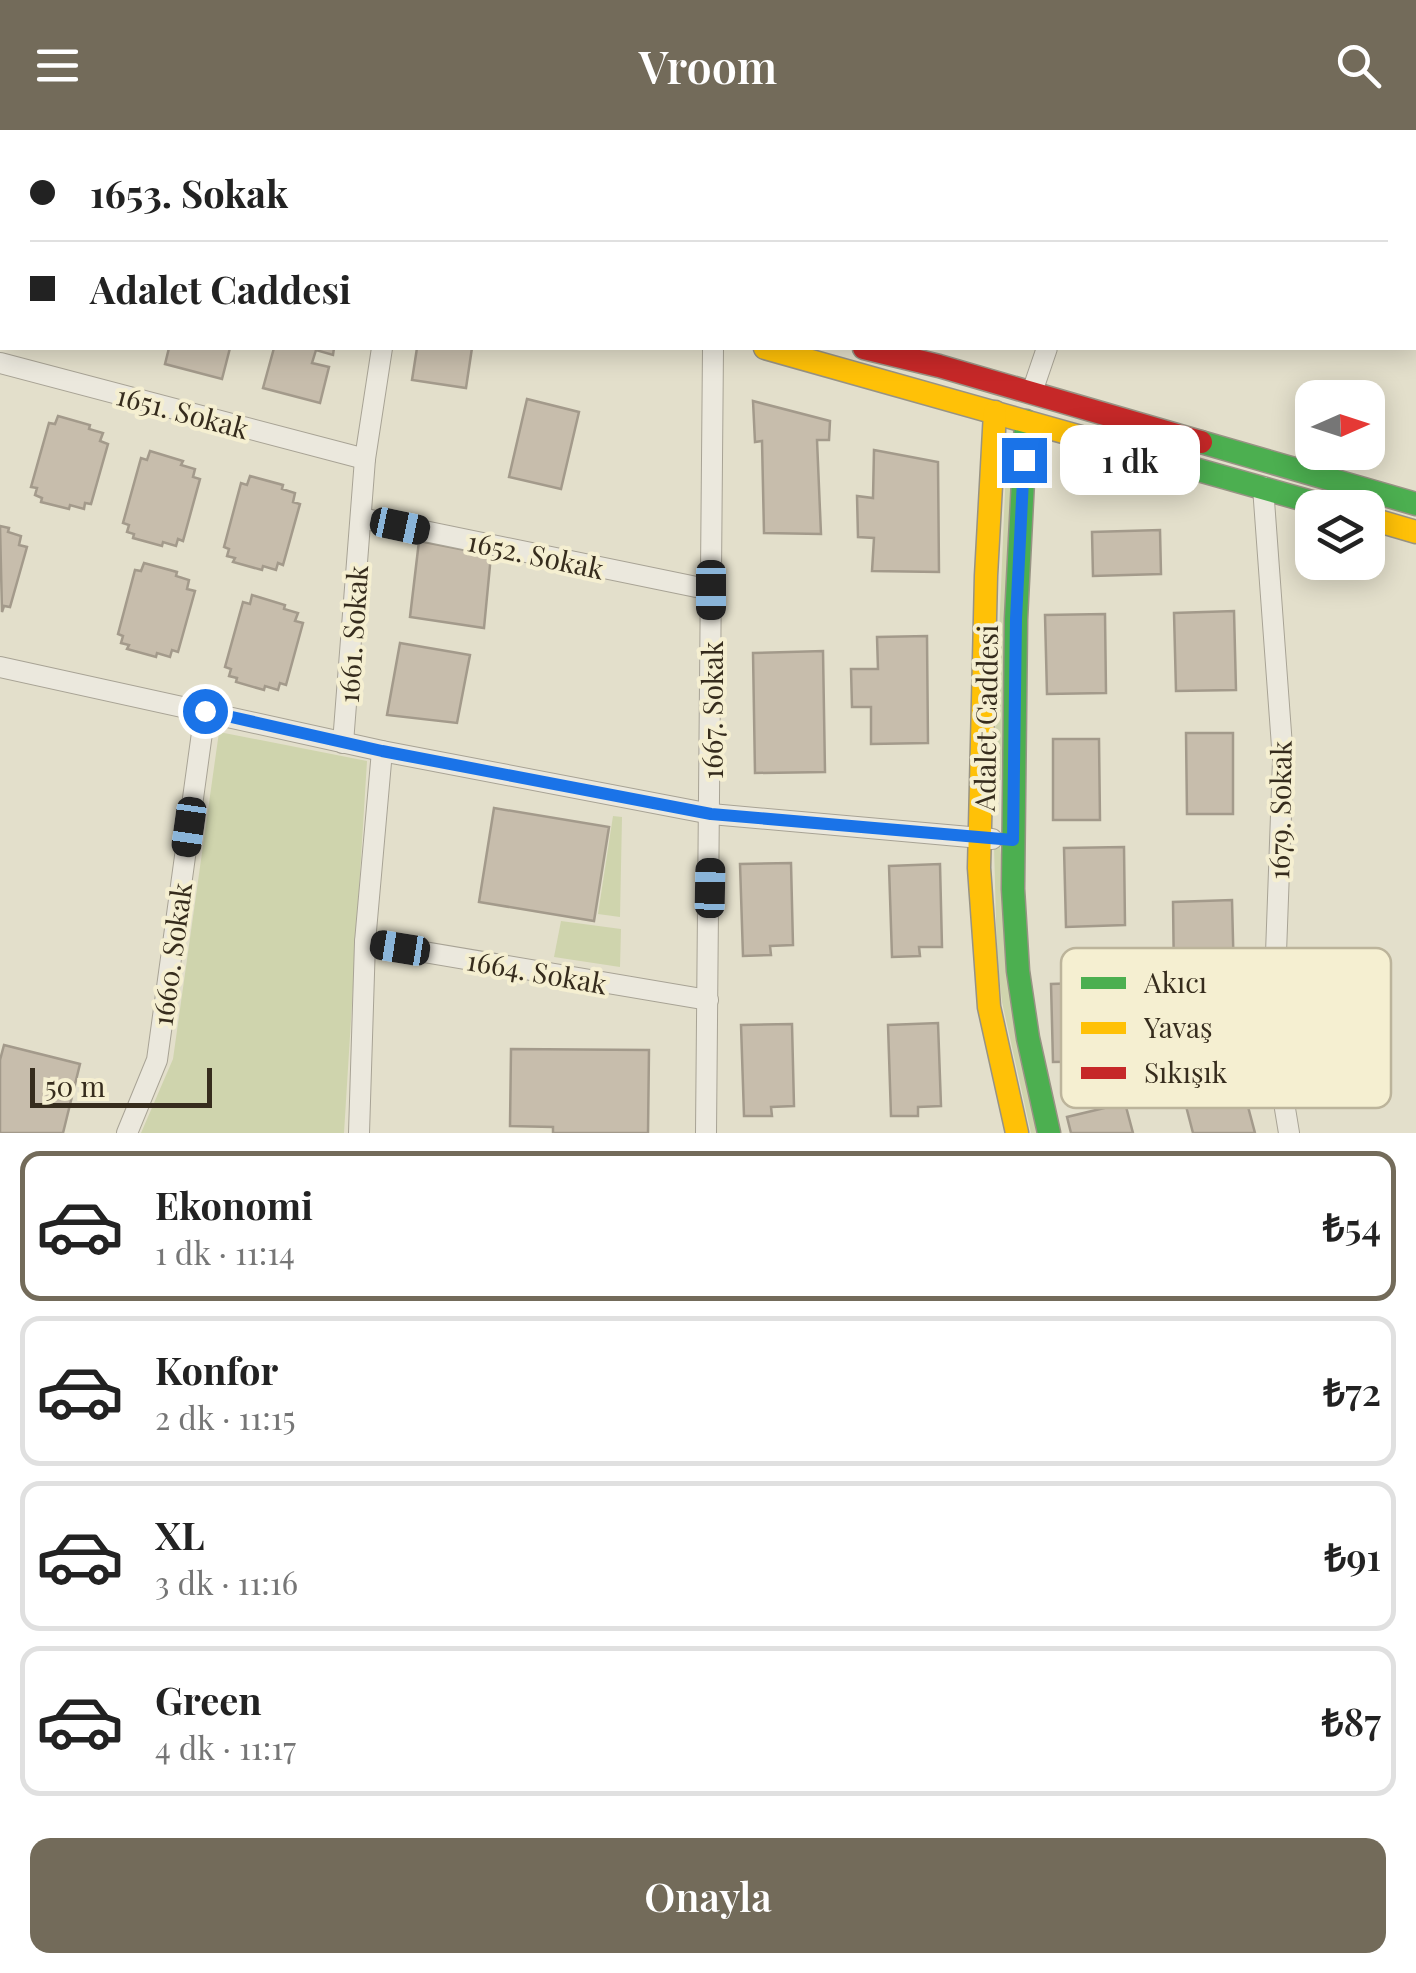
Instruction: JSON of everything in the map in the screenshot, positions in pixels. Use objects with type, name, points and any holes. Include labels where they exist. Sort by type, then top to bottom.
[{"type":"street","name":"1661. Sokak","points":[[343,743],[365,459],[382,350]]},
{"type":"street","name":"1667. Sokak","points":[[706,1133],[713,350]]},
{"type":"street","points":[[773,350],[1295,497]]},
{"type":"street","points":[[872,350],[1032,392],[1416,504]]},
{"type":"street","points":[[1032,392],[1046,350]]},
{"type":"street","name":"1651. Sokak","points":[[0,364],[365,459]]},
{"type":"street","points":[[995,412],[985,596],[980,838],[989,1006],[1017,1133]]},
{"type":"street","name":"Adalet Caddesi","points":[[1026,420],[1016,619],[1013,840],[1018,971],[1049,1133]]},
{"type":"street","name":"1679. Sokak","points":[[1263,487],[1283,760],[1276,948]]},
{"type":"street","name":"1652. Sokak","points":[[361,518],[711,590]]},
{"type":"street","points":[[1385,523],[1416,532]]},
{"type":"street","points":[[0,667],[343,743],[711,814],[1013,840]]},
{"type":"street","name":"1660. Sokak","points":[[127,1133],[157,1060],[205,711]]},
{"type":"street","points":[[359,1133],[366,942],[382,751]]},
{"type":"street","name":"1664. Sokak","points":[[366,942],[708,1000]]},
{"type":"street","name":"1679. Sokak","points":[[1286,1108],[1290,1133]]},
{"type":"green space","points":[[1007,443],[1012,444],[1001,780],[993,779]]},
{"type":"green space","points":[[219,732],[367,761],[344,1133],[141,1133],[173,1059]]},
{"type":"green space","points":[[613,816],[622,817],[620,917],[598,914]]},
{"type":"green space","points":[[994,846],[1000,847],[1036,1133],[1031,1133],[1002,1002]]},
{"type":"green space","points":[[561,921],[621,929],[620,967],[554,957]]},
{"type":"building","points":[[168,350],[229,350],[222,379],[165,364]]},
{"type":"building","points":[[273,350],[316,350],[312,363],[329,367],[320,403],[263,388]]},
{"type":"building","points":[[417,350],[472,350],[466,388],[412,380]]},
{"type":"building","points":[[527,399],[579,412],[561,489],[509,477]]},
{"type":"building","points":[[753,401],[830,421],[829,440],[817,440],[821,534],[764,533],[762,441],[755,442]]},
{"type":"building","points":[[58,416],[90,425],[89,429],[103,433],[100,441],[108,444],[91,504],[85,503],[84,509],[41,502],[42,498],[35,495],[37,488],[31,487],[49,423],[55,424]]},
{"type":"building","points":[[874,450],[938,462],[939,572],[872,571],[874,538],[858,537],[857,496],[873,498]]},
{"type":"building","points":[[150,451],[183,461],[181,465],[195,469],[193,477],[200,479],[183,541],[178,539],[176,546],[133,538],[134,534],[127,532],[129,525],[123,523],[141,458],[147,460]]},
{"type":"building","points":[[250,476],[283,485],[282,489],[295,493],[293,502],[300,504],[283,565],[278,563],[276,570],[233,562],[235,558],[227,556],[229,549],[224,547],[241,483],[247,485]]},
{"type":"building","points":[[0,526],[21,536],[19,545],[27,547],[10,607],[4,606],[2,612]]},
{"type":"building","points":[[1160,530],[1161,574],[1093,576],[1092,532]]},
{"type":"building","points":[[419,541],[491,555],[484,628],[410,617]]},
{"type":"building","points":[[144,563],[177,572],[176,576],[189,580],[187,589],[195,591],[178,652],[172,650],[170,657],[127,649],[129,645],[121,643],[123,636],[118,634],[135,570],[141,571]]},
{"type":"building","points":[[252,595],[285,605],[284,609],[298,613],[295,621],[303,623],[286,685],[280,683],[278,690],[236,682],[237,678],[229,676],[231,669],[225,667],[243,602],[250,604]]},
{"type":"building","points":[[1234,611],[1236,690],[1176,691],[1174,613]]},
{"type":"building","points":[[1105,614],[1106,693],[1047,694],[1045,615]]},
{"type":"building","points":[[927,636],[928,743],[871,744],[871,707],[852,707],[851,669],[878,669],[877,637]]},
{"type":"building","points":[[400,643],[470,655],[457,723],[387,715]]},
{"type":"building","points":[[823,651],[825,772],[755,773],[753,653]]},
{"type":"building","points":[[1186,733],[1233,733],[1233,814],[1187,814]]},
{"type":"building","points":[[1053,739],[1099,739],[1100,820],[1053,820]]},
{"type":"building","points":[[494,808],[609,827],[594,921],[479,902]]},
{"type":"building","points":[[1124,847],[1125,925],[1066,927],[1064,848]]},
{"type":"building","points":[[791,863],[793,945],[770,946],[771,955],[743,956],[740,864]]},
{"type":"building","points":[[940,864],[942,947],[919,947],[920,956],[892,957],[889,866]]},
{"type":"building","points":[[1232,900],[1233,948],[1174,948],[1173,902]]},
{"type":"building","points":[[1051,984],[1061,984],[1061,1062],[1053,1062]]},
{"type":"building","points":[[938,1023],[941,1106],[918,1107],[918,1116],[891,1116],[888,1025]]},
{"type":"building","points":[[792,1024],[794,1106],[771,1107],[772,1116],[744,1116],[741,1025]]},
{"type":"building","points":[[4,1045],[80,1064],[63,1133],[0,1133],[0,1060]]},
{"type":"building","points":[[511,1049],[649,1050],[648,1133],[553,1133],[553,1127],[510,1126]]},
{"type":"building","points":[[1104,1108],[1126,1108],[1133,1133],[1071,1133],[1067,1117]]},
{"type":"building","points":[[1186,1108],[1248,1108],[1255,1133],[1193,1133]]},
{"type":"traffic: fast","points":[[1026,421],[1016,619],[1013,889],[1018,971],[1049,1133]]},
{"type":"traffic: fast","points":[[1201,442],[1416,504]]},
{"type":"traffic: fast","points":[[1170,462],[1295,497]]},
{"type":"traffic: slow","points":[[772,350],[1170,462]]},
{"type":"traffic: slow","points":[[995,412],[986,576],[979,868],[989,1007],[1017,1133]]},
{"type":"traffic: slow","points":[[1385,523],[1416,532]]},
{"type":"traffic: jam","points":[[872,350],[1201,442]]},
{"type":"route","points":[[205,711],[382,751],[711,814],[1013,840],[1016,619],[1024,460]]}]
